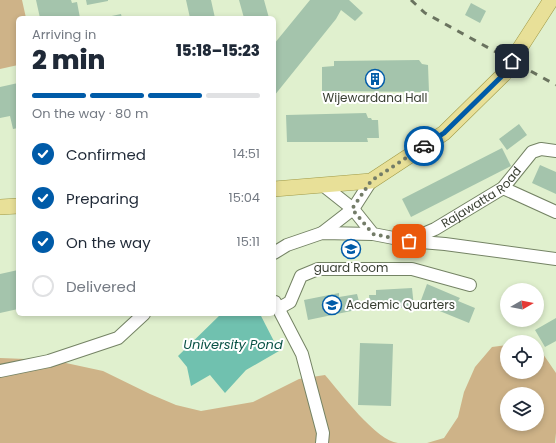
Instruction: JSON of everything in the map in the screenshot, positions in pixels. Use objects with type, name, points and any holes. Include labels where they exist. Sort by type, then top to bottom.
[{"type":"main road","points":[[276,190],[371,181],[444,133],[504,74],[551,0]]},
{"type":"main road","points":[[0,206],[16,206]]},
{"type":"street","name":"Rajawatta Road","points":[[409,241],[435,229],[503,188],[532,152],[541,149],[556,151]]},
{"type":"street","points":[[276,252],[287,245],[322,233],[352,209],[371,181]]},
{"type":"street","points":[[324,186],[352,209],[373,234]]},
{"type":"street","points":[[503,188],[556,212]]},
{"type":"street","points":[[322,233],[373,234],[409,241],[445,244],[556,259]]},
{"type":"street","points":[[276,304],[281,307],[290,302],[301,276],[318,269],[412,269],[470,285]]},
{"type":"street","points":[[276,305],[302,354],[323,433],[322,443]]},
{"type":"street","points":[[0,371],[49,361],[118,338],[142,316]]},
{"type":"shaded area","points":[[0,0],[22,0],[26,16],[16,16],[16,65],[0,69]]},
{"type":"shaded area","points":[[500,346],[500,379],[544,379],[544,355],[556,373],[555,443],[427,443],[444,438],[458,417],[464,392],[475,367],[492,347]]},
{"type":"shaded area","points":[[0,358],[52,360],[103,371],[176,405],[201,411],[253,402],[299,379],[325,375],[369,425],[379,434],[398,443],[0,443]]},
{"type":"water","name":"University Pond","points":[[219,316],[261,316],[279,351],[246,370],[225,393],[210,375],[191,386],[187,367],[178,356]]},
{"type":"building","points":[[36,0],[71,0],[72,3],[77,2],[80,16],[40,16]]},
{"type":"building","points":[[86,0],[108,0],[108,1],[87,5]]},
{"type":"building","points":[[186,0],[211,0],[215,16],[190,16]]},
{"type":"building","points":[[239,0],[264,0],[268,16],[243,16]]},
{"type":"building","name":"Wijewardana Hall","points":[[310,0],[349,0],[363,13],[355,21],[341,10],[336,19],[276,94],[276,42]]},
{"type":"building","points":[[471,3],[486,11],[480,23],[465,15]]},
{"type":"building","name":"Wijewardana Hall","points":[[419,60],[422,64],[428,65],[429,92],[322,91],[322,67],[334,66],[334,61]]},
{"type":"building","points":[[16,83],[16,128],[13,129],[10,116],[0,118],[0,87]]},
{"type":"building","name":"Wijewardana Hall","points":[[366,113],[368,118],[378,120],[379,138],[367,138],[368,142],[287,142],[286,115]]},
{"type":"building","points":[[519,124],[527,135],[507,150],[499,139]]},
{"type":"building","points":[[502,148],[511,166],[411,217],[402,199]]},
{"type":"building","points":[[540,165],[556,172],[556,194],[532,183]]},
{"type":"building","name":"guard Room","points":[[348,244],[354,244],[354,253],[348,253]]},
{"type":"building","points":[[16,270],[16,309],[0,313],[0,274]]},
{"type":"building","points":[[427,284],[460,298],[458,301],[475,308],[469,323],[420,303]]},
{"type":"building","points":[[412,288],[414,307],[370,309],[369,295],[376,295],[376,290]]},
{"type":"building","name":"Acdemic Quarters","points":[[339,293],[339,297],[357,294],[361,309],[308,320],[304,300]]},
{"type":"building","points":[[556,318],[556,341],[545,347],[544,335],[538,335],[535,330],[544,327],[544,325]]},
{"type":"building","points":[[360,343],[393,344],[391,406],[358,405]]},
{"type":"railway","points":[[411,0],[425,13],[556,85]]},
{"type":"way so far","points":[[409,241],[373,234],[352,209],[371,181],[424,146]]},
{"type":"place","name":"Wijewardana Hall","points":[[375,79]]},
{"type":"place","name":"guard Room","points":[[351,249]]},
{"type":"place","name":"Acdemic Quarters","points":[[332,305]]},
{"type":"route","points":[[424,146],[444,133],[504,74],[512,61]]}]
